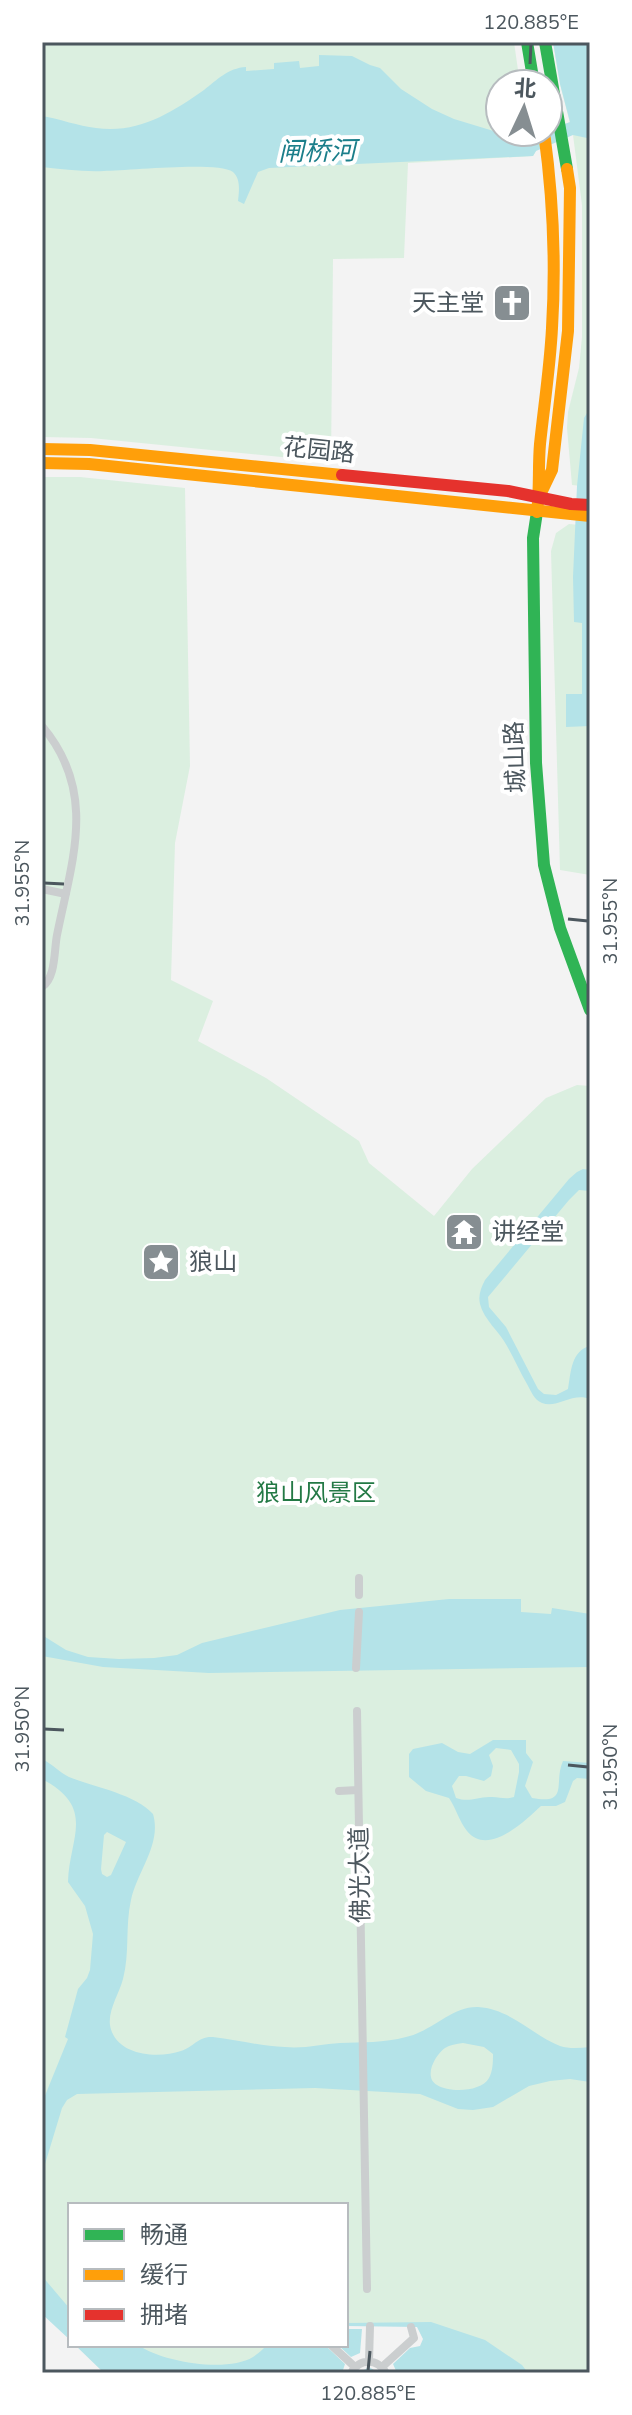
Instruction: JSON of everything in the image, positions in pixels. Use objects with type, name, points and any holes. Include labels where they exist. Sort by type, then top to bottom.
[{"type":"main road","points":[[527,42],[531,68]]},
{"type":"main road","name":"城山路","points":[[539,496],[552,470],[568,331],[570,188],[545,42]]},
{"type":"main road","name":"城山路","points":[[547,148],[554,252],[552,329],[533,538],[536,763],[544,865],[560,928],[590,1010]]},
{"type":"main road","name":"花园路","points":[[42,449],[90,450],[493,489],[539,496],[590,516]]},
{"type":"main road","name":"花园路","points":[[42,463],[89,464],[537,512],[590,505]]},
{"type":"street","points":[[42,726],[62,755],[75,795],[76,842],[51,976],[42,987]]},
{"type":"street","points":[[42,889],[66,894]]},
{"type":"street","points":[[359,1578],[359,1595]]},
{"type":"street","points":[[356,1668],[359,1612]]},
{"type":"street","name":"佛光大道","points":[[357,1711],[367,2289]]},
{"type":"street","points":[[339,1791],[358,1790]]},
{"type":"street","points":[[369,2361],[370,2326]]},
{"type":"street","points":[[333,2347],[353,2370],[362,2362],[369,2361],[384,2370],[414,2338],[411,2327]]},
{"type":"green space","points":[[42,42],[514,42],[518,68],[484,68],[484,148],[535,148],[533,156],[408,163],[404,258],[333,259],[331,462],[91,438],[42,437]]},
{"type":"green space","points":[[553,42],[590,42],[590,487],[572,485],[567,428],[582,337],[582,205],[573,135],[564,100],[564,68],[557,68]]},
{"type":"green space","name":"狼山风景区","points":[[42,477],[80,477],[185,488],[190,766],[175,843],[171,980],[213,1001],[198,1041],[266,1078],[359,1141],[369,1163],[434,1216],[472,1169],[546,1098],[577,1085],[590,1086],[590,2373],[111,2373],[88,2347],[348,2347],[348,2203],[68,2203],[68,2326],[42,2297]]},
{"type":"green space","points":[[569,524],[590,526],[590,875],[560,870],[551,551],[556,533]]},
{"type":"water","points":[[553,42],[590,42],[590,142],[587,138],[573,135],[564,139],[564,124],[570,122],[564,99],[564,68],[557,68]]},
{"type":"water","name":"闸桥河","points":[[319,55],[352,56],[380,68],[401,89],[454,119],[484,128],[484,148],[543,148],[533,156],[269,168],[258,172],[244,204],[238,201],[236,175],[224,169],[191,167],[96,171],[42,167],[42,116],[96,128],[140,125],[166,114],[234,70],[246,67],[246,71],[274,69],[274,63],[299,61],[300,68],[319,66]]},
{"type":"water","points":[[590,408],[590,726],[566,727],[566,694],[582,694],[582,623],[574,622],[573,577],[577,486],[584,418]]},
{"type":"water","points":[[583,1169],[590,1170],[590,1191],[579,1190],[569,1200],[488,1297],[489,1307],[506,1327],[538,1389],[544,1394],[556,1395],[568,1389],[575,1357],[590,1346],[590,1399],[583,1397],[548,1404],[539,1402],[533,1395],[504,1341],[485,1315],[480,1295],[485,1280],[569,1179]]},
{"type":"water","points":[[449,1599],[521,1599],[521,1612],[551,1614],[552,1608],[590,1614],[590,1667],[209,1673],[103,1667],[42,1656],[42,1635],[66,1650],[88,1657],[154,1658],[177,1655],[202,1643],[340,1610]]},
{"type":"water","points":[[493,1740],[526,1740],[526,1753],[533,1762],[525,1786],[532,1798],[544,1799],[556,1795],[563,1761],[590,1763],[590,1779],[577,1778],[565,1802],[556,1806],[541,1806],[506,1834],[485,1840],[467,1831],[449,1798],[426,1791],[409,1777],[409,1754],[413,1749],[442,1743],[458,1752],[470,1754]],"holes":[[[496,1748],[511,1750],[519,1764],[514,1797],[456,1798],[452,1786],[459,1776],[484,1781],[491,1776],[493,1766],[489,1755]]]},
{"type":"water","points":[[42,1759],[69,1777],[125,1796],[153,1814],[152,1847],[131,1900],[125,1969],[110,2019],[114,2035],[129,2049],[161,2055],[185,2049],[208,2037],[292,2047],[390,2040],[416,2034],[460,2010],[478,2007],[501,2012],[560,2046],[590,2047],[590,2082],[570,2079],[529,2086],[493,2107],[473,2110],[458,2109],[420,2094],[315,2088],[77,2094],[67,2100],[62,2108],[42,2174],[42,2103],[68,2039],[65,2037],[78,1989],[90,1970],[93,1934],[85,1906],[68,1882],[75,1838],[75,1813],[59,1790],[42,1779]],"holes":[[[107,1832],[126,1842],[111,1875],[107,1877],[101,1869],[104,1835]],[[463,2043],[484,2047],[493,2054],[489,2078],[485,2083],[465,2090],[437,2085],[431,2077],[434,2061],[445,2048]]]},
{"type":"water","points":[[42,2276],[68,2307],[68,2338],[42,2314]]},
{"type":"water","points":[[431,2322],[485,2340],[522,2365],[528,2373],[104,2373],[77,2347],[142,2347],[178,2360],[227,2364],[242,2362],[265,2347],[348,2347],[348,2323]]},
{"type":"pier","points":[[348,2326],[417,2327],[423,2339],[420,2346],[410,2348],[393,2364],[397,2373],[379,2373],[369,2367],[359,2373],[342,2373],[345,2364],[327,2347],[340,2347],[351,2357],[360,2353],[362,2329],[348,2329]]},
{"type":"traffic: fast","points":[[527,42],[531,68]]},
{"type":"traffic: fast","points":[[545,42],[567,169]]},
{"type":"traffic: fast","points":[[537,512],[533,538],[536,763],[544,865],[560,928],[590,1010]]},
{"type":"traffic: slow","points":[[537,512],[554,279],[552,205],[546,148]]},
{"type":"traffic: slow","points":[[541,493],[552,470],[568,331],[570,188],[567,169]]},
{"type":"traffic: slow","points":[[42,449],[90,450],[342,475]]},
{"type":"traffic: slow","points":[[42,463],[89,464],[590,516]]},
{"type":"traffic: jam","points":[[342,475],[508,491],[590,505]]},
{"type":"place","name":"天主堂","points":[[512,303]]},
{"type":"place","name":"讲经堂","points":[[464,1232]]},
{"type":"place","name":"狼山","points":[[161,1262]]}]
